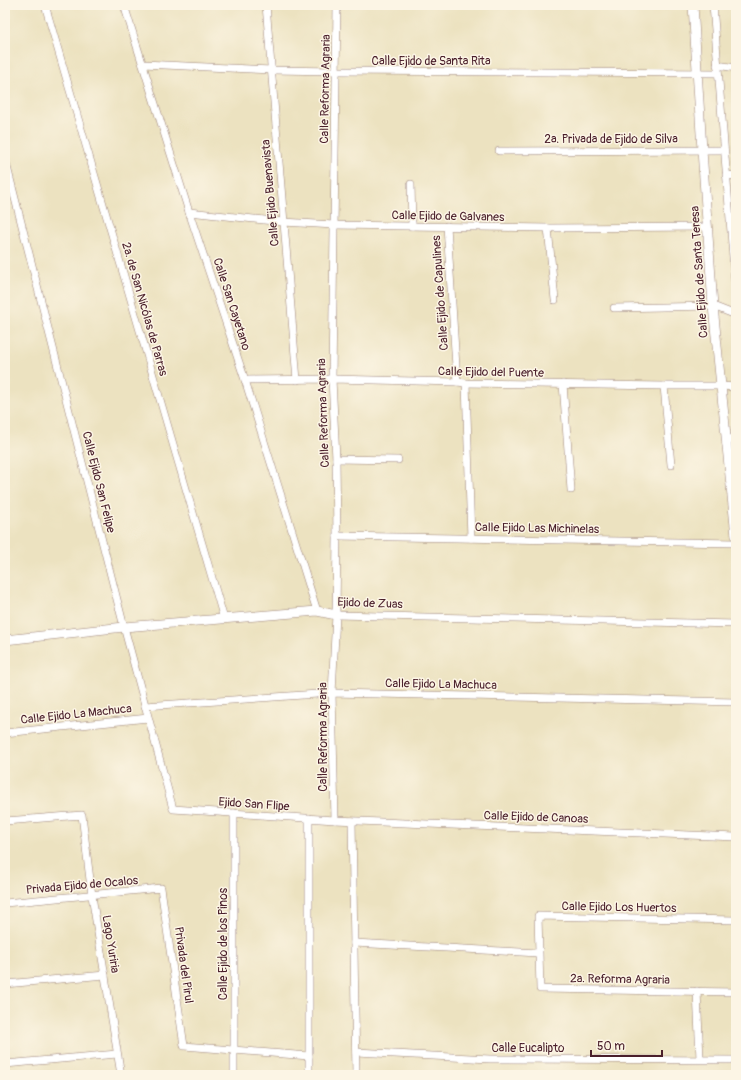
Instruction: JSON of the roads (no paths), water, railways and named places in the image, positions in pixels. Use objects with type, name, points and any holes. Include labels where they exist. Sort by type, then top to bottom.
[{"type":"street","name":"2a. de San Nicólas de Parras","points":[[45,5],[224,619]]},
{"type":"street","name":"Calle San Cayetano","points":[[124,5],[189,212],[245,380],[317,611]]},
{"type":"street","name":"Calle Ejido Buenavista","points":[[266,5],[297,380]]},
{"type":"street","name":"Calle Reforma Agraria","points":[[335,820],[332,693],[336,615],[337,536],[336,459],[332,379],[337,5]]},
{"type":"street","name":"Calle Ejido de Santa Teresa","points":[[693,5],[714,306],[736,536]]},
{"type":"street","points":[[713,5],[736,295]]},
{"type":"street","name":"Calle Ejido de Santa Rita","points":[[143,64],[272,70],[718,73]]},
{"type":"street","points":[[717,65],[736,68]]},
{"type":"street","name":"2a. Privada de Ejido de Silva","points":[[498,151],[724,150]]},
{"type":"street","name":"Calle Ejido San Felipe","points":[[5,159],[6,171],[124,627],[173,809]]},
{"type":"street","points":[[726,175],[736,176]]},
{"type":"street","points":[[411,184],[412,226]]},
{"type":"street","name":"Calle Ejido de Galvanes","points":[[189,212],[283,222],[334,225],[548,228],[708,227]]},
{"type":"street","name":"Calle Ejido de Capulines","points":[[447,226],[457,382]]},
{"type":"street","points":[[548,228],[555,300]]},
{"type":"street","points":[[614,308],[714,306],[736,315]]},
{"type":"street","name":"Calle Ejido del Puente","points":[[245,380],[332,379],[466,383],[736,387]]},
{"type":"street","points":[[466,383],[471,538]]},
{"type":"street","points":[[563,384],[571,490]]},
{"type":"street","points":[[664,386],[671,465]]},
{"type":"street","points":[[726,444],[736,435]]},
{"type":"street","points":[[336,459],[398,460]]},
{"type":"street","name":"Calle Ejido Las Michinelas","points":[[337,536],[736,543]]},
{"type":"street","name":"Ejido de Zuas","points":[[5,640],[124,627],[317,611],[336,615],[736,624]]},
{"type":"street","name":"Calle Ejido La Machuca","points":[[145,706],[332,693],[736,702]]},
{"type":"street","name":"Calle Ejido La Machuca","points":[[5,733],[148,718]]},
{"type":"street","name":"Ejido San Flipe","points":[[173,809],[335,820]]},
{"type":"street","name":"Calle Ejido de los Pinos","points":[[234,813],[234,1075]]},
{"type":"street","name":"Lago Yuriria","points":[[5,821],[82,816],[92,896],[121,1075]]},
{"type":"street","points":[[309,818],[309,1075]]},
{"type":"street","name":"Calle Ejido de Canoas","points":[[335,820],[736,837]]},
{"type":"street","points":[[352,821],[356,1075]]},
{"type":"street","name":"Privada del Pirul","points":[[161,888],[184,1046],[234,1050]]},
{"type":"street","name":"Privada Ejido de Ocalos","points":[[5,903],[92,896],[161,888]]},
{"type":"street","name":"Calle Ejido Los Huertos","points":[[538,953],[538,916],[736,920]]},
{"type":"street","points":[[354,943],[538,953]]},
{"type":"street","name":"2a. Reforma Agraria","points":[[538,953],[540,989],[736,992]]},
{"type":"street","points":[[5,984],[105,975]]},
{"type":"street","points":[[696,991],[700,1059]]},
{"type":"street","points":[[234,1050],[309,1056]]},
{"type":"street","name":"Calle Eucalipto","points":[[356,1052],[490,1059],[736,1060]]},
{"type":"street","points":[[5,1064],[117,1054]]}]
